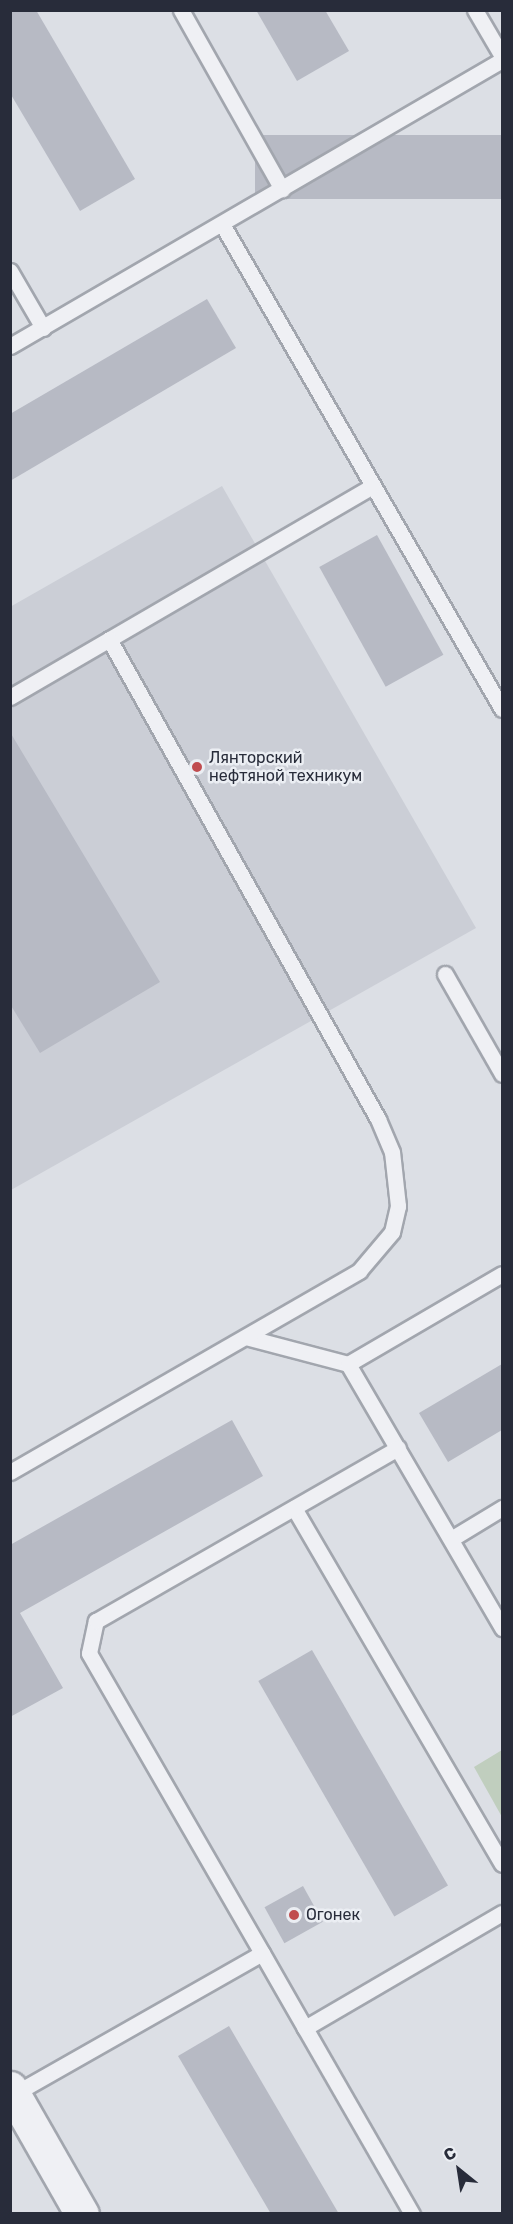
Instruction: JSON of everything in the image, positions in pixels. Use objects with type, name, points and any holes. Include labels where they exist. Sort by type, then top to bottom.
[{"type":"street","points":[[12,2091],[82,2214]]},
{"type":"lane","points":[[180,10],[282,189]]},
{"type":"lane","points":[[10,346],[282,189],[502,58],[475,10]]},
{"type":"lane","points":[[222,224],[502,709]]},
{"type":"lane","points":[[10,271],[43,328]]},
{"type":"lane","points":[[10,697],[372,486]]},
{"type":"lane","points":[[10,1472],[249,1338],[359,1271],[392,1232],[398,1206],[396,1171],[378,1119],[303,979],[109,639]]},
{"type":"lane","points":[[445,974],[502,1074]]},
{"type":"lane","points":[[348,1364],[502,1274]]},
{"type":"lane","points":[[249,1338],[348,1364],[502,1628]]},
{"type":"lane","points":[[398,1448],[96,1621],[89,1653],[412,2214]]},
{"type":"lane","points":[[294,1508],[502,1864]]},
{"type":"lane","points":[[451,1539],[502,1508]]},
{"type":"lane","points":[[305,2028],[502,1913]]},
{"type":"lane","points":[[12,2091],[262,1953]]},
{"type":"shaded area","name":"Лянторский нефтяной техникум","points":[[222,486],[476,928],[11,1190],[10,607]]},
{"type":"green space","points":[[502,1750],[502,1817],[474,1767]]},
{"type":"building","points":[[10,10],[36,10],[135,179],[80,211],[10,93]]},
{"type":"building","points":[[256,10],[325,10],[349,51],[297,81]]},
{"type":"building","points":[[255,135],[502,135],[502,199],[255,199]]},
{"type":"building","points":[[207,299],[236,348],[10,481],[10,414]]},
{"type":"building","points":[[377,535],[443,655],[386,687],[319,567]]},
{"type":"building","points":[[10,732],[160,982],[40,1053],[10,1004]]},
{"type":"building","points":[[502,1364],[502,1430],[448,1462],[419,1413]]},
{"type":"building","points":[[232,1420],[263,1476],[20,1613],[63,1688],[10,1717],[10,1545]]},
{"type":"building","points":[[312,1650],[448,1886],[394,1917],[258,1681]]},
{"type":"building","name":"Огонек","points":[[303,1886],[323,1922],[284,1943],[265,1907]]},
{"type":"building","points":[[229,2026],[339,2214],[271,2214],[178,2056]]},
{"type":"place","name":"Лянторский нефтяной техникум","points":[[197,767]]},
{"type":"place","name":"Огонек","points":[[294,1915]]}]
